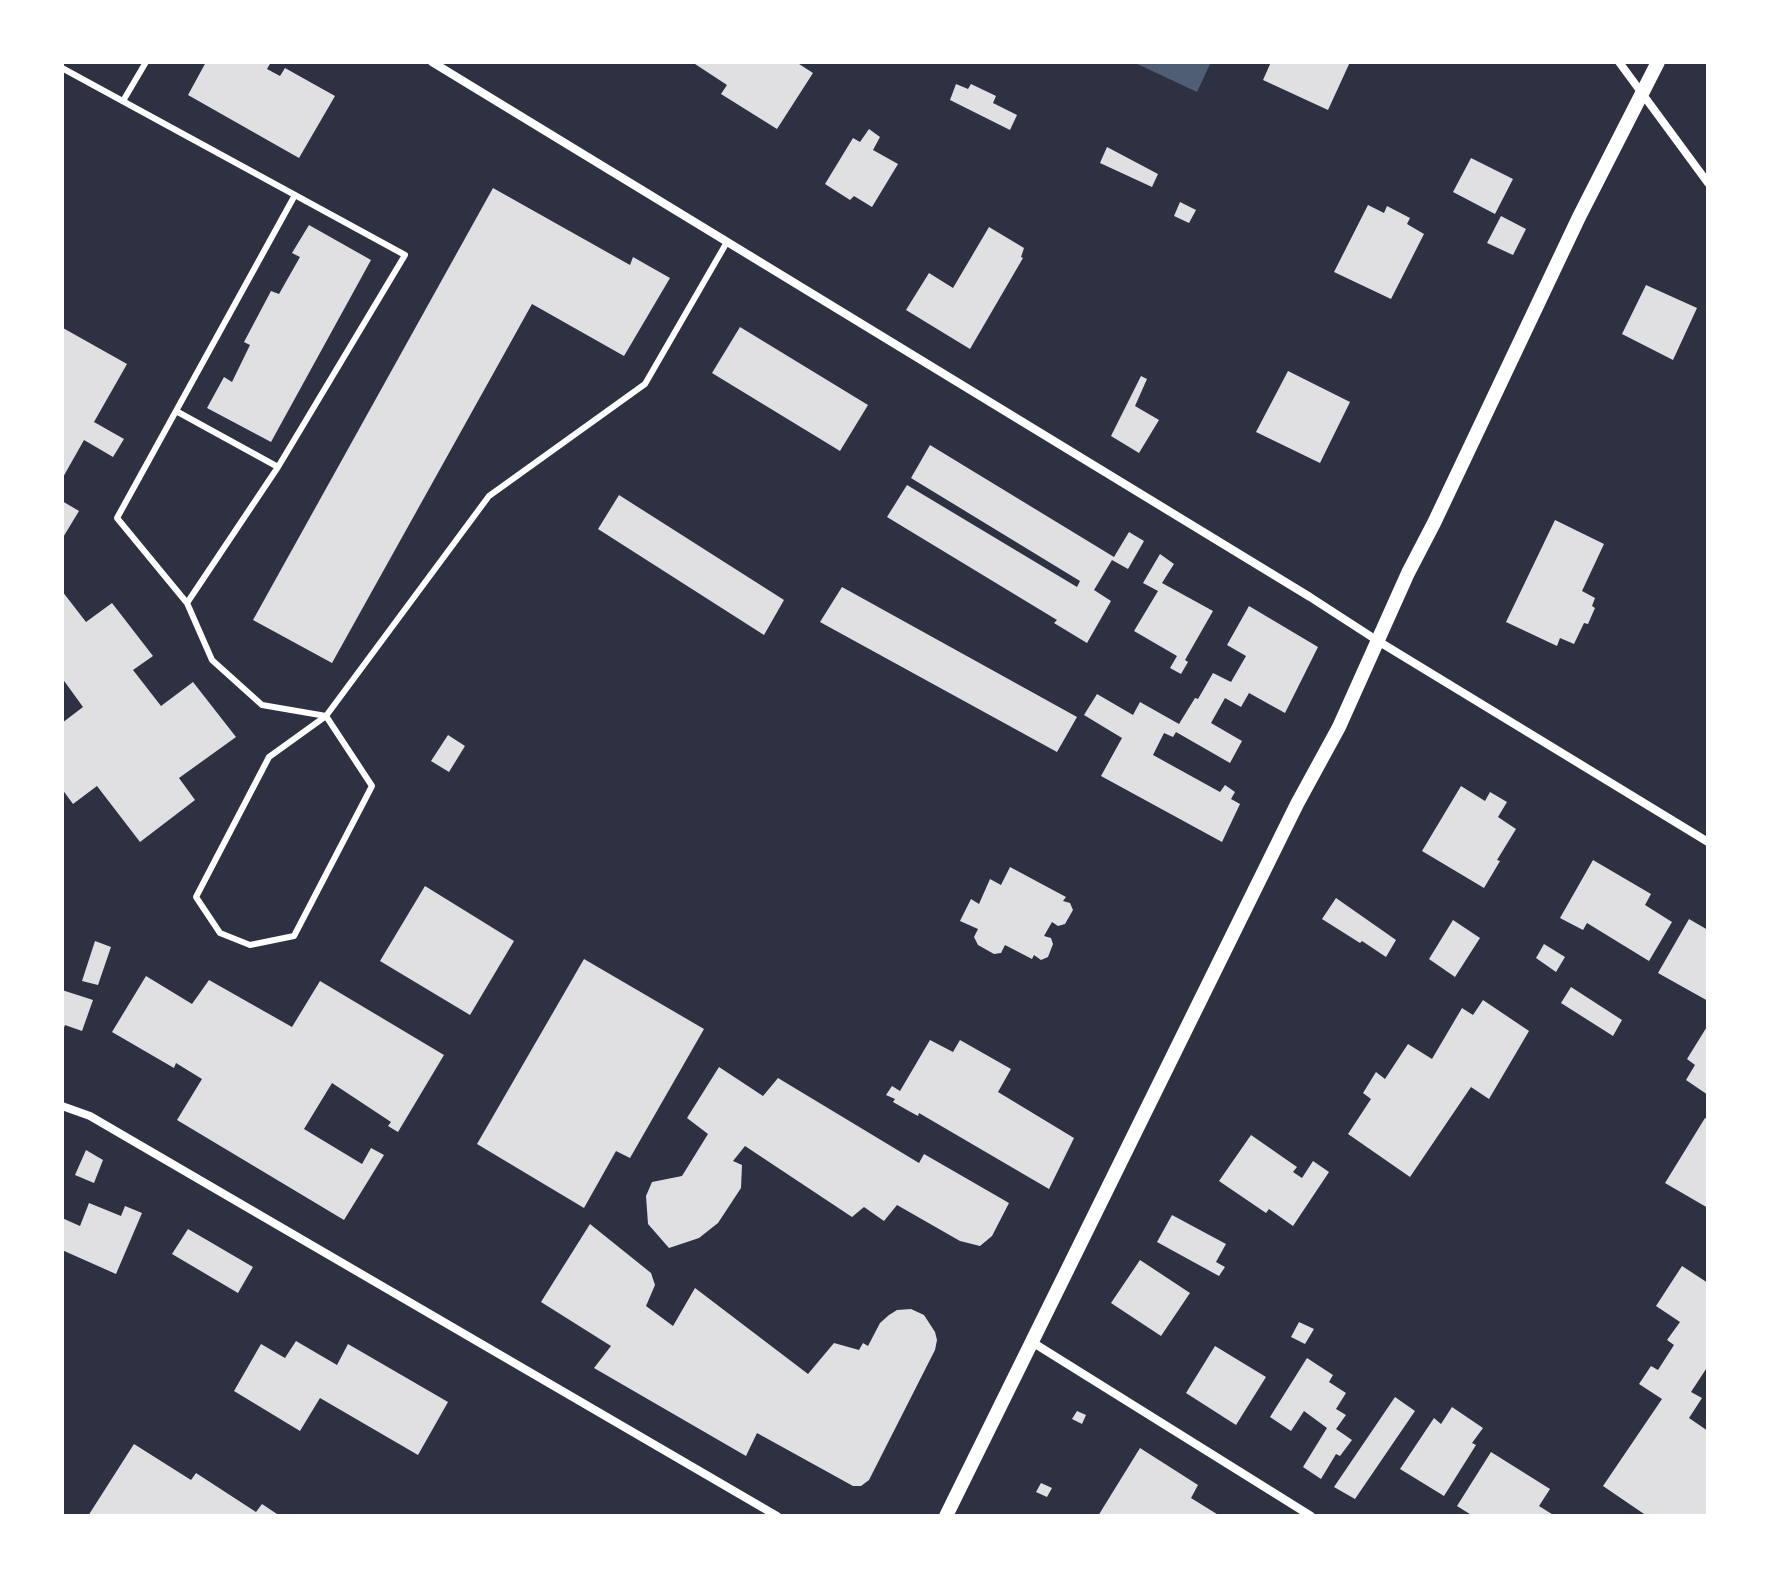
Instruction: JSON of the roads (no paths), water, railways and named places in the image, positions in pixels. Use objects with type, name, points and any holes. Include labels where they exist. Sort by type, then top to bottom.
[{"type":"street","points":[[432,62],[1708,842]]},
{"type":"street","points":[[1619,62],[1708,183]]},
{"type":"street","points":[[946,1516],[1290,818],[1339,727],[1396,598],[1579,217],[1658,62]]},
{"type":"street","points":[[62,1106],[90,1116],[777,1516]]},
{"type":"street","points":[[1032,1342],[1311,1516]]},
{"type":"lane","points":[[123,101],[146,62]]},
{"type":"lane","points":[[62,68],[405,255],[278,467],[187,603]]},
{"type":"lane","points":[[295,195],[117,518],[187,603],[212,660],[262,705],[326,716],[372,786],[294,936],[250,945],[220,933],[196,897],[269,757],[326,716],[489,496],[645,384],[727,242]]},
{"type":"lane","points":[[176,411],[278,467]]},
{"type":"water","points":[[1133,62],[1211,62],[1197,92]]}]
